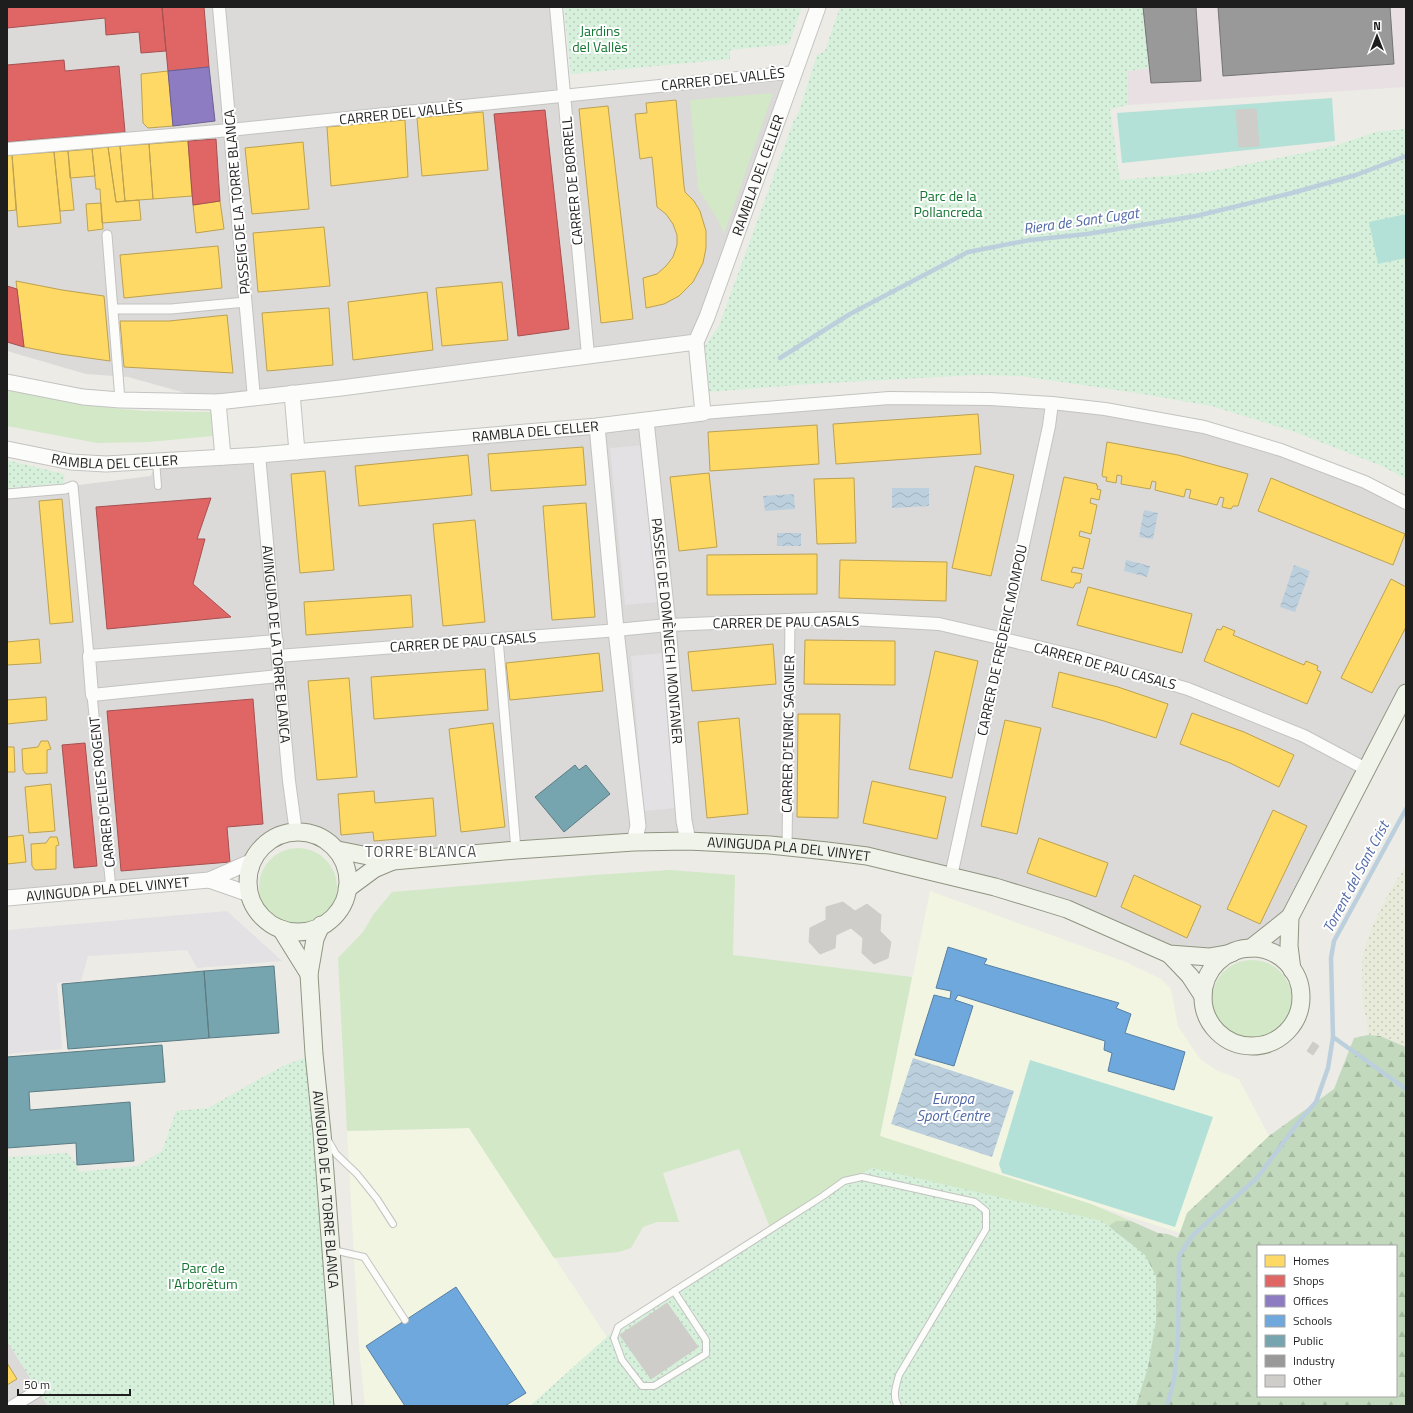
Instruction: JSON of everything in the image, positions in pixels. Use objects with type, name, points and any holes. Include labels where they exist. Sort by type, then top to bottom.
[{"type":"main road","points":[[1251,948],[1290,917],[1406,693]]},
{"type":"main road","points":[[296,833],[310,834],[320,838],[338,850],[346,864],[349,878],[347,889],[340,906],[321,925],[303,932],[296,932],[281,929],[258,913],[248,894],[248,871],[250,862],[257,852],[265,845],[278,837],[296,833]]},
{"type":"main road","name":"AVINGUDA PLA DEL VINYET","points":[[338,850],[393,861],[516,850],[634,842],[688,841],[787,847],[867,856],[951,876],[1066,909],[1169,954],[1209,957],[1232,953]]},
{"type":"main road","name":"AVINGUDA PLA DEL VINYET","points":[[347,889],[374,869],[393,861]]},
{"type":"main road","points":[[1290,917],[1289,946],[1292,970]]},
{"type":"main road","name":"AVINGUDA DE LA TORRE BLANCA","points":[[321,925],[315,939],[309,974],[314,1054],[343,1406]]},
{"type":"main road","name":"AVINGUDA DE LA TORRE BLANCA","points":[[281,929],[309,974]]},
{"type":"main road","points":[[1251,948],[1273,952],[1285,960],[1292,970],[1300,992],[1300,1005],[1296,1018],[1289,1030],[1279,1039],[1266,1045],[1253,1047],[1240,1046],[1227,1040],[1217,1032],[1209,1021],[1204,1008],[1203,996],[1209,973],[1217,962],[1232,953],[1251,948]]},
{"type":"main road","name":"AVINGUDA PLA DEL VINYET","points":[[1169,954],[1190,976],[1203,996]]},
{"type":"street","name":"PASSEIG DE LA TORRE BLANCA","points":[[219,7],[254,398]]},
{"type":"street","name":"CARRER DE BORRELL","points":[[556,7],[588,356]]},
{"type":"street","name":"RAMBLA DEL CELLER","points":[[7,449],[71,462],[106,464],[297,452],[597,426],[703,413],[696,342],[707,316],[818,7]]},
{"type":"street","name":"CARRER DEL VALLÈS","points":[[7,149],[230,130],[795,72]]},
{"type":"street","points":[[107,235],[120,400]]},
{"type":"street","points":[[113,308],[171,308],[246,302]]},
{"type":"street","points":[[7,382],[83,397],[120,400],[218,402],[696,342]]},
{"type":"street","points":[[292,393],[297,452]]},
{"type":"street","points":[[703,413],[889,398],[990,399],[1052,403],[1105,409],[1204,427],[1288,453],[1365,482],[1406,503]]},
{"type":"street","points":[[218,402],[223,457]]},
{"type":"street","name":"CARRER DE FREDERIC MOMPOU","points":[[951,876],[1049,426],[1052,403]]},
{"type":"street","name":"PASSEIG DE DOMÈNECH I MONTANER","points":[[646,421],[668,625],[684,821],[688,841]]},
{"type":"street","points":[[597,426],[616,630],[638,826],[634,842]]},
{"type":"street","name":"AVINGUDA DE LA TORRE BLANCA","points":[[259,455],[289,781],[296,833]]},
{"type":"street","points":[[7,494],[65,489],[73,486],[92,695],[279,676]]},
{"type":"street","name":"CARRER DE PAU CASALS","points":[[278,656],[668,625],[836,618],[939,624],[1076,656],[1188,689],[1304,736],[1366,768]]},
{"type":"street","name":"CARRER D'ENRIC SAGNIER","points":[[787,847],[790,620]]},
{"type":"street","points":[[498,639],[516,850]]},
{"type":"street","points":[[89,656],[277,641]]},
{"type":"street","name":"CARRER D'ELIES ROGENT","points":[[92,695],[111,889]]},
{"type":"street","name":"AVINGUDA PLA DEL VINYET","points":[[7,898],[209,880],[250,862]]},
{"type":"street","name":"AVINGUDA PLA DEL VINYET","points":[[209,880],[248,894]]},
{"type":"street","points":[[13,1406],[38,1390]]},
{"type":"lane","points":[[156,461],[158,486]]},
{"type":"lane","points":[[320,1114],[327,1137],[336,1154],[357,1174],[377,1199],[393,1224]]},
{"type":"lane","points":[[674,1291],[706,1340],[706,1354],[654,1386],[642,1386],[622,1360],[614,1338],[618,1327],[674,1291],[817,1200],[844,1181],[862,1177],[975,1202],[986,1211],[986,1229],[899,1375],[895,1391],[895,1401],[898,1406]]},
{"type":"lane","points":[[331,1250],[364,1257],[405,1320]]},
{"type":"shaded area","points":[[7,7],[556,7],[565,96],[795,72],[696,342],[218,402],[128,377],[86,374],[7,351]]},
{"type":"shaded area","points":[[1143,7],[1406,7],[1406,87],[1128,105],[1128,71],[1150,68]]},
{"type":"shaded area","points":[[1332,98],[1335,141],[1122,163],[1117,113]]},
{"type":"shaded area","points":[[1406,214],[1406,258],[1378,264],[1369,222]]},
{"type":"shaded area","points":[[990,399],[1204,427],[1406,503],[1406,693],[1290,917],[1285,960],[1273,952],[1262,949],[1244,949],[1225,957],[1209,957],[1120,933],[867,856],[688,841],[393,861],[310,834],[296,833],[278,837],[265,845],[250,862],[209,880],[7,898],[7,494],[151,476],[156,461],[703,413]]},
{"type":"shaded area","points":[[644,445],[659,602],[625,605],[610,448]]},
{"type":"shaded area","points":[[663,653],[677,808],[644,811],[631,656]]},
{"type":"shaded area","points":[[1406,866],[1406,1047],[1392,1040],[1368,1035],[1367,1021],[1363,1006],[1362,967],[1363,954],[1372,927],[1390,891]]},
{"type":"shaded area","points":[[930,891],[1126,962],[1161,979],[1171,989],[1178,1026],[1200,1059],[1216,1070],[1239,1079],[1269,1136],[1187,1213],[1180,1233],[880,1136]]},
{"type":"shaded area","points":[[227,911],[282,961],[197,968],[187,950],[88,956],[81,981],[57,983],[62,1049],[7,1054],[7,930]]},
{"type":"shaded area","points":[[1030,1060],[1213,1117],[1175,1227],[1002,1173],[999,1164]]},
{"type":"shaded area","points":[[469,1128],[607,1337],[530,1406],[365,1406],[359,1347],[347,1131]]},
{"type":"shaded area","points":[[7,1341],[48,1406],[7,1406]]},
{"type":"green space","name":"Jardins del Vallès","points":[[564,7],[802,7],[789,44],[730,50],[730,59],[571,74]]},
{"type":"green space","name":"Parc de la Pollancreda","points":[[840,7],[1143,7],[1150,68],[1128,71],[1128,105],[1110,109],[1120,180],[1207,172],[1304,153],[1337,145],[1376,132],[1406,129],[1406,479],[1382,466],[1295,432],[1212,406],[1137,393],[1021,376],[976,375],[809,384],[709,392],[705,346],[719,326],[794,120],[798,114],[817,55],[825,51]]},
{"type":"green space","points":[[773,93],[724,234],[718,220],[698,189],[690,100]]},
{"type":"green space","points":[[7,387],[111,408],[146,411],[212,412],[213,436],[149,442],[97,443],[7,426]]},
{"type":"green space","points":[[7,460],[64,474],[65,489],[57,490],[56,484],[7,488]]},
{"type":"green space","points":[[298,848],[313,851],[326,859],[334,872],[337,887],[334,902],[326,915],[313,923],[298,926],[283,923],[270,915],[262,902],[259,887],[262,872],[270,859],[283,851]]},
{"type":"green space","points":[[670,870],[735,875],[733,955],[912,977],[880,1136],[1091,1204],[1131,1221],[1111,1228],[771,1230],[739,1149],[663,1173],[679,1222],[657,1222],[643,1227],[631,1248],[619,1252],[554,1258],[469,1128],[347,1131],[338,958],[363,932],[373,915],[392,892]]},
{"type":"green space","points":[[1252,960],[1267,963],[1280,972],[1289,985],[1292,1000],[1289,1015],[1280,1028],[1267,1037],[1252,1040],[1237,1037],[1224,1028],[1215,1015],[1212,1000],[1215,985],[1224,972],[1237,963]]},
{"type":"green space","points":[[1368,1035],[1380,1036],[1406,1047],[1406,1406],[983,1406],[1100,1232],[1116,1221],[1131,1221],[1158,1233],[1168,1234],[1178,1238],[1187,1213],[1269,1136],[1334,1089],[1354,1038]]},
{"type":"green space","name":"Parc de l'Arborètum","points":[[314,1054],[343,1406],[48,1406],[7,1341],[7,1157],[67,1153],[77,1165],[79,1172],[138,1166],[162,1151],[176,1111],[208,1108],[283,1066]]},
{"type":"green space","points":[[873,1168],[1102,1221],[1145,1255],[1156,1276],[1156,1321],[1148,1367],[1136,1406],[530,1406],[618,1327],[844,1181]]},
{"type":"water","points":[[892,488],[929,488],[929,506],[892,508]]},
{"type":"water","points":[[794,494],[795,509],[765,511],[763,496]]},
{"type":"water","points":[[1144,510],[1158,513],[1153,539],[1139,537]]},
{"type":"water","points":[[777,533],[801,533],[801,546],[777,546]]},
{"type":"water","points":[[1126,560],[1150,566],[1147,577],[1124,571]]},
{"type":"water","points":[[1294,565],[1310,571],[1295,612],[1280,607]]},
{"type":"water","name":"Europa Sport Centre","points":[[913,1058],[1014,1091],[992,1157],[891,1124]]},
{"type":"building: Homes","points":[[168,71],[173,126],[148,128],[143,123],[141,74]]},
{"type":"building: Homes","points":[[676,100],[685,192],[694,201],[700,211],[706,231],[706,248],[703,263],[693,282],[679,296],[664,304],[646,308],[643,278],[657,274],[666,266],[673,257],[677,245],[677,235],[673,224],[666,214],[657,207],[652,157],[640,159],[635,114],[647,113],[646,103]]},
{"type":"building: Homes","points":[[608,106],[633,319],[601,323],[579,109]]},
{"type":"building: Homes","points":[[483,112],[488,170],[422,176],[417,118]]},
{"type":"building: Homes","points":[[405,120],[408,177],[331,186],[327,127]]},
{"type":"building: Homes","points":[[188,141],[192,196],[153,199],[149,144]]},
{"type":"building: Homes","points":[[303,142],[309,209],[252,214],[245,148]]},
{"type":"building: Homes","points":[[149,144],[153,199],[125,201],[120,146]]},
{"type":"building: Homes","points":[[120,146],[125,201],[116,202],[108,147]]},
{"type":"building: Homes","points":[[108,147],[116,202],[139,200],[141,220],[102,223],[100,189],[96,189],[92,149]]},
{"type":"building: Homes","points":[[92,149],[95,176],[70,178],[68,151]]},
{"type":"building: Homes","points":[[68,151],[74,210],[60,211],[54,152]]},
{"type":"building: Homes","points":[[54,152],[61,223],[18,227],[12,155]]},
{"type":"building: Homes","points":[[12,155],[16,210],[7,211],[7,156]]},
{"type":"building: Homes","points":[[220,201],[224,229],[196,233],[193,205]]},
{"type":"building: Homes","points":[[101,203],[103,229],[88,231],[86,204]]},
{"type":"building: Homes","points":[[324,227],[330,286],[258,292],[253,233]]},
{"type":"building: Homes","points":[[218,246],[222,288],[124,298],[120,255]]},
{"type":"building: Homes","points":[[16,281],[104,296],[110,361],[24,347]]},
{"type":"building: Homes","points":[[502,282],[508,340],[442,346],[436,288]]},
{"type":"building: Homes","points":[[427,292],[433,350],[353,360],[348,302]]},
{"type":"building: Homes","points":[[329,308],[333,365],[267,371],[262,313]]},
{"type":"building: Homes","points":[[227,315],[233,373],[124,367],[120,321],[169,321]]},
{"type":"building: Homes","points":[[978,414],[981,454],[836,464],[833,424]]},
{"type":"building: Homes","points":[[817,425],[819,464],[710,471],[708,432]]},
{"type":"building: Homes","points":[[1107,442],[1178,455],[1248,474],[1238,506],[1233,506],[1231,509],[1222,507],[1224,498],[1220,497],[1217,505],[1189,498],[1191,490],[1186,489],[1184,497],[1155,490],[1156,482],[1152,481],[1150,489],[1121,484],[1122,476],[1117,475],[1116,483],[1106,481],[1107,477],[1103,477],[1102,475]]},
{"type":"building: Homes","points":[[583,447],[586,485],[491,491],[488,454]]},
{"type":"building: Homes","points":[[468,455],[472,495],[359,506],[355,466]]},
{"type":"building: Homes","points":[[975,466],[1014,475],[991,576],[952,568]]},
{"type":"building: Homes","points":[[325,471],[334,570],[300,573],[291,474]]},
{"type":"building: Homes","points":[[709,473],[717,547],[679,551],[670,477]]},
{"type":"building: Homes","points":[[1064,477],[1097,484],[1097,489],[1101,490],[1099,500],[1091,498],[1090,503],[1097,505],[1091,534],[1080,531],[1079,536],[1090,539],[1083,569],[1073,567],[1071,572],[1082,574],[1080,583],[1076,583],[1073,588],[1041,580]]},
{"type":"building: Homes","points":[[854,478],[856,543],[817,544],[814,479]]},
{"type":"building: Homes","points":[[1271,478],[1405,534],[1393,565],[1258,511]]},
{"type":"building: Homes","points":[[62,499],[73,622],[50,624],[39,501]]},
{"type":"building: Homes","points":[[586,503],[595,617],[552,620],[543,506]]},
{"type":"building: Homes","points":[[475,520],[485,622],[443,626],[433,524]]},
{"type":"building: Homes","points":[[817,554],[817,594],[707,595],[707,555]]},
{"type":"building: Homes","points":[[840,560],[947,562],[946,601],[839,598]]},
{"type":"building: Homes","points":[[1391,579],[1406,587],[1406,627],[1372,693],[1341,678]]},
{"type":"building: Homes","points":[[1088,587],[1192,614],[1182,653],[1077,625]]},
{"type":"building: Homes","points":[[411,595],[413,627],[306,635],[304,602]]},
{"type":"building: Homes","points":[[1223,626],[1235,631],[1233,635],[1304,665],[1306,661],[1318,666],[1317,670],[1321,672],[1307,704],[1204,661],[1217,629],[1221,630]]},
{"type":"building: Homes","points":[[39,639],[41,663],[7,665],[7,642]]},
{"type":"building: Homes","points":[[805,640],[895,641],[895,685],[804,684]]},
{"type":"building: Homes","points":[[773,644],[776,684],[692,691],[688,652]]},
{"type":"building: Homes","points":[[935,651],[978,661],[952,778],[909,769]]},
{"type":"building: Homes","points":[[599,653],[603,691],[510,700],[506,663]]},
{"type":"building: Homes","points":[[485,669],[488,710],[374,719],[371,677]]},
{"type":"building: Homes","points":[[1059,672],[1118,687],[1168,704],[1156,738],[1104,721],[1052,707]]},
{"type":"building: Homes","points":[[349,678],[357,777],[317,780],[308,681]]},
{"type":"building: Homes","points":[[46,697],[47,720],[7,724],[7,700]]},
{"type":"building: Homes","points":[[1192,713],[1244,732],[1294,755],[1279,787],[1230,763],[1180,744]]},
{"type":"building: Homes","points":[[798,714],[840,714],[838,818],[797,817]]},
{"type":"building: Homes","points":[[739,718],[748,814],[707,818],[698,722]]},
{"type":"building: Homes","points":[[1005,720],[1041,728],[1017,834],[981,826]]},
{"type":"building: Homes","points":[[493,723],[505,827],[461,832],[449,729]]},
{"type":"building: Homes","points":[[41,741],[48,741],[51,749],[47,750],[47,773],[26,774],[23,770],[22,749],[38,747]]},
{"type":"building: Homes","points":[[7,747],[14,747],[15,772],[7,772]]},
{"type":"building: Homes","points":[[872,781],[946,797],[937,839],[863,823]]},
{"type":"building: Homes","points":[[51,784],[55,831],[29,833],[25,787]]},
{"type":"building: Homes","points":[[374,791],[375,803],[433,798],[436,836],[374,841],[373,832],[341,835],[338,794]]},
{"type":"building: Homes","points":[[1273,810],[1307,826],[1260,924],[1227,909]]},
{"type":"building: Homes","points":[[23,835],[26,862],[7,864],[7,837]]},
{"type":"building: Homes","points":[[50,837],[57,837],[59,845],[56,846],[56,869],[35,870],[32,866],[31,844],[46,843]]},
{"type":"building: Homes","points":[[1039,838],[1108,863],[1096,897],[1027,873]]},
{"type":"building: Homes","points":[[1134,875],[1201,906],[1187,938],[1121,907]]},
{"type":"building: Homes","points":[[7,1363],[17,1379],[7,1385]]},
{"type":"building: Shops","points":[[7,7],[162,7],[166,51],[141,53],[139,32],[106,35],[105,18],[7,28]]},
{"type":"building: Shops","points":[[162,7],[204,7],[209,67],[168,71]]},
{"type":"building: Shops","points":[[64,60],[65,71],[119,66],[125,132],[7,142],[7,65]]},
{"type":"building: Shops","points":[[545,110],[569,329],[518,336],[494,114]]},
{"type":"building: Shops","points":[[216,139],[220,201],[193,205],[188,141]]},
{"type":"building: Shops","points":[[7,286],[17,289],[24,347],[7,342]]},
{"type":"building: Shops","points":[[211,498],[197,539],[205,539],[193,584],[231,617],[107,629],[96,507]]},
{"type":"building: Shops","points":[[253,699],[263,824],[227,827],[230,862],[121,871],[107,711]]},
{"type":"building: Shops","points":[[85,743],[97,866],[74,868],[62,745]]},
{"type":"building: Offices","points":[[209,67],[215,121],[173,126],[168,71]]},
{"type":"building: Schools","points":[[948,947],[987,959],[984,964],[1119,1003],[1116,1008],[1131,1014],[1125,1033],[1185,1052],[1174,1090],[1108,1071],[1112,1053],[1104,1050],[1105,1041],[958,995],[955,1000],[973,1006],[954,1066],[915,1055],[934,995],[950,999],[951,991],[936,988]]},
{"type":"building: Schools","points":[[456,1287],[526,1393],[505,1406],[405,1406],[366,1346]]},
{"type":"building: Public","points":[[575,765],[579,770],[586,765],[610,794],[564,832],[535,797]]},
{"type":"building: Public","points":[[274,966],[279,1033],[209,1038],[204,971]]},
{"type":"building: Public","points":[[204,971],[209,1038],[68,1049],[62,984]]},
{"type":"building: Public","points":[[162,1045],[165,1082],[29,1092],[30,1110],[130,1102],[134,1161],[77,1165],[76,1143],[7,1148],[7,1057]]},
{"type":"building: Industry","points":[[1143,7],[1196,7],[1201,81],[1151,83]]},
{"type":"building: Industry","points":[[1218,7],[1390,7],[1394,64],[1223,76]]},
{"type":"building: Other","points":[[1256,109],[1259,146],[1239,147],[1236,110]]},
{"type":"building: Other","points":[[843,902],[855,911],[867,904],[881,915],[880,931],[891,942],[888,958],[874,964],[862,953],[863,938],[851,928],[836,935],[835,948],[820,954],[809,942],[810,928],[826,920],[826,907]]},
{"type":"building: Other","points":[[1313,1042],[1319,1046],[1313,1055],[1307,1051]]},
{"type":"building: Other","points":[[667,1303],[698,1347],[651,1379],[620,1335]]},
{"type":"waterway","name":"Riera de Sant Cugat","points":[[780,358],[850,314],[968,252],[1030,240],[1087,234],[1196,216],[1292,193],[1356,175],[1406,156]]},
{"type":"waterway","name":"Torrent del Sant Crist","points":[[1167,1406],[1174,1380],[1178,1340],[1179,1256],[1193,1235],[1257,1178],[1301,1119],[1316,1102],[1328,1068],[1333,1037],[1331,958],[1334,941],[1406,809]]},
{"type":"waterway","points":[[1333,1037],[1406,1089]]},
{"type":"district","name":"TORRE BLANCA","points":[[421,852]]}]
